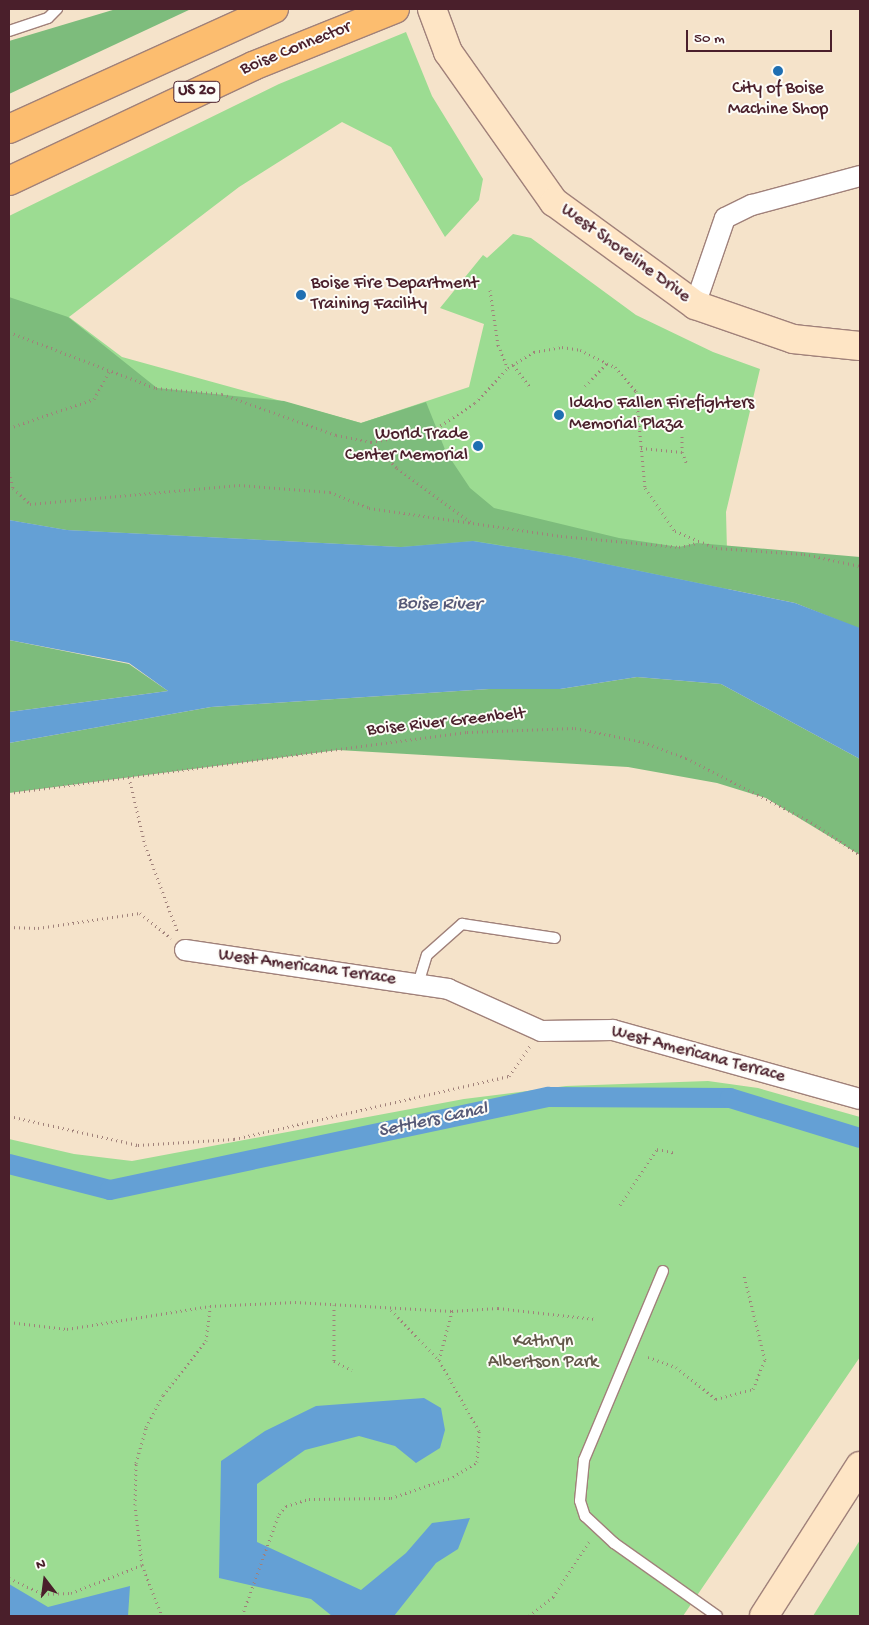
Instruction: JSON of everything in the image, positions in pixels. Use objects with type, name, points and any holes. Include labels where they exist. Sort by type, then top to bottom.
[{"type":"highway","name":"US 20","points":[[9,129],[274,9]]},
{"type":"highway","name":"Boise Connector","points":[[9,181],[253,66],[392,10]]},
{"type":"main road","name":"West Shoreline Drive","points":[[432,9],[448,52],[554,202],[695,305],[793,339],[860,346]]},
{"type":"main road","points":[[764,1616],[860,1466]]},
{"type":"street","points":[[695,305],[725,218],[752,205],[860,176]]},
{"type":"street","name":"West Americana Terrace","points":[[185,950],[448,989],[541,1031],[614,1030],[860,1099]]},
{"type":"lane","points":[[9,31],[48,18],[57,9]]},
{"type":"lane","points":[[418,984],[427,955],[462,924],[555,938]]},
{"type":"lane","points":[[663,1271],[579,1480],[584,1516],[596,1527],[718,1616]]},
{"type":"path","points":[[490,290],[498,345],[508,368]]},
{"type":"path","points":[[9,333],[156,388],[222,394],[336,435],[371,442],[432,431],[475,404],[508,368],[534,352],[562,347],[607,363],[636,390],[641,448],[641,475],[651,500],[674,531],[697,543],[736,551],[804,554],[860,566]]},
{"type":"path","points":[[585,386],[607,363]]},
{"type":"path","points":[[513,365],[531,388]]},
{"type":"path","points":[[9,428],[94,399],[109,372]]},
{"type":"path","points":[[682,436],[682,452],[686,462]]},
{"type":"path","points":[[371,442],[397,468],[472,524]]},
{"type":"path","points":[[641,448],[682,452]]},
{"type":"path","points":[[9,472],[13,488],[30,504],[239,485],[330,492],[369,508],[472,524],[679,547],[697,543]]},
{"type":"path","name":"Boise River Greenbelt","points":[[9,793],[467,732],[575,728],[644,742],[686,758],[811,822],[860,855]]},
{"type":"path","points":[[129,776],[145,845],[185,950]]},
{"type":"path","points":[[9,927],[38,928],[140,913],[185,950]]},
{"type":"path","points":[[9,1116],[138,1145],[234,1139],[509,1076],[541,1031]]},
{"type":"path","points":[[620,1206],[657,1149],[676,1153]]},
{"type":"path","points":[[648,1357],[676,1367],[716,1399],[752,1388],[763,1371],[764,1355],[744,1275]]},
{"type":"path","points":[[9,1322],[67,1329],[210,1306],[266,1302],[391,1310],[452,1311],[498,1308],[595,1318]]},
{"type":"path","points":[[334,1305],[334,1361],[352,1370]]},
{"type":"path","points":[[162,1616],[142,1565],[134,1505],[136,1463],[146,1427],[163,1395],[206,1342],[210,1306]]},
{"type":"path","points":[[242,1616],[279,1514],[296,1500],[391,1498],[473,1466],[480,1451],[479,1431],[439,1360],[391,1310]]},
{"type":"path","points":[[439,1360],[452,1311]]},
{"type":"path","points":[[529,1616],[553,1597],[596,1527]]},
{"type":"path","points":[[9,1578],[43,1594],[71,1593],[142,1565]]},
{"type":"green space","points":[[116,9],[191,9],[9,94],[9,41]]},
{"type":"green space","points":[[406,32],[432,96],[483,179],[479,200],[445,237],[391,147],[342,122],[239,187],[69,317],[122,357],[361,423],[469,387],[484,324],[440,308],[483,255],[487,258],[513,234],[531,238],[636,315],[713,352],[760,369],[726,512],[728,590],[401,547],[67,530],[9,520],[9,216],[279,84]]},
{"type":"green space","points":[[9,297],[68,317],[157,388],[284,401],[361,423],[426,402],[446,452],[470,488],[494,508],[619,538],[679,547],[697,543],[860,557],[860,629],[795,603],[567,556],[474,541],[401,547],[67,530],[9,520]]},
{"type":"green space","points":[[9,640],[129,664],[168,691],[9,712]]},
{"type":"green space","points":[[637,677],[721,684],[860,759],[860,855],[766,798],[717,783],[628,767],[338,750],[9,793],[9,743],[211,707],[489,689],[560,689]]},
{"type":"green space","name":"Kathryn Albertson Park","points":[[708,1081],[758,1088],[860,1117],[860,1357],[683,1616],[9,1616],[9,1139],[74,1154],[132,1161],[464,1099],[566,1086]]},
{"type":"green space","points":[[860,1540],[860,1616],[813,1616]]},
{"type":"water","name":"Boise River","points":[[9,520],[67,530],[401,547],[473,541],[567,556],[795,603],[860,628],[860,759],[721,684],[637,677],[560,689],[489,689],[211,707],[9,743],[9,712],[168,691],[129,663],[9,640]]},
{"type":"water","points":[[424,1398],[441,1408],[445,1430],[440,1448],[416,1463],[395,1446],[359,1436],[305,1450],[257,1484],[257,1542],[361,1590],[406,1553],[432,1523],[470,1518],[458,1549],[436,1563],[394,1616],[332,1616],[311,1599],[219,1578],[221,1461],[265,1431],[316,1406]]},
{"type":"water","points":[[9,1584],[48,1607],[130,1586],[128,1616],[9,1616]]},
{"type":"waterway","name":"Settlers Canal","points":[[9,1164],[110,1190],[549,1097],[730,1098],[860,1138]]},
{"type":"place","name":"City of Boise Machine Shop","points":[[778,71]]},
{"type":"place","name":"Boise Fire Department Training Facility","points":[[301,295]]},
{"type":"place","name":"Idaho Fallen Firefighters Memorial Plaza","points":[[559,415]]},
{"type":"place","name":"World Trade Center Memorial","points":[[478,446]]}]
